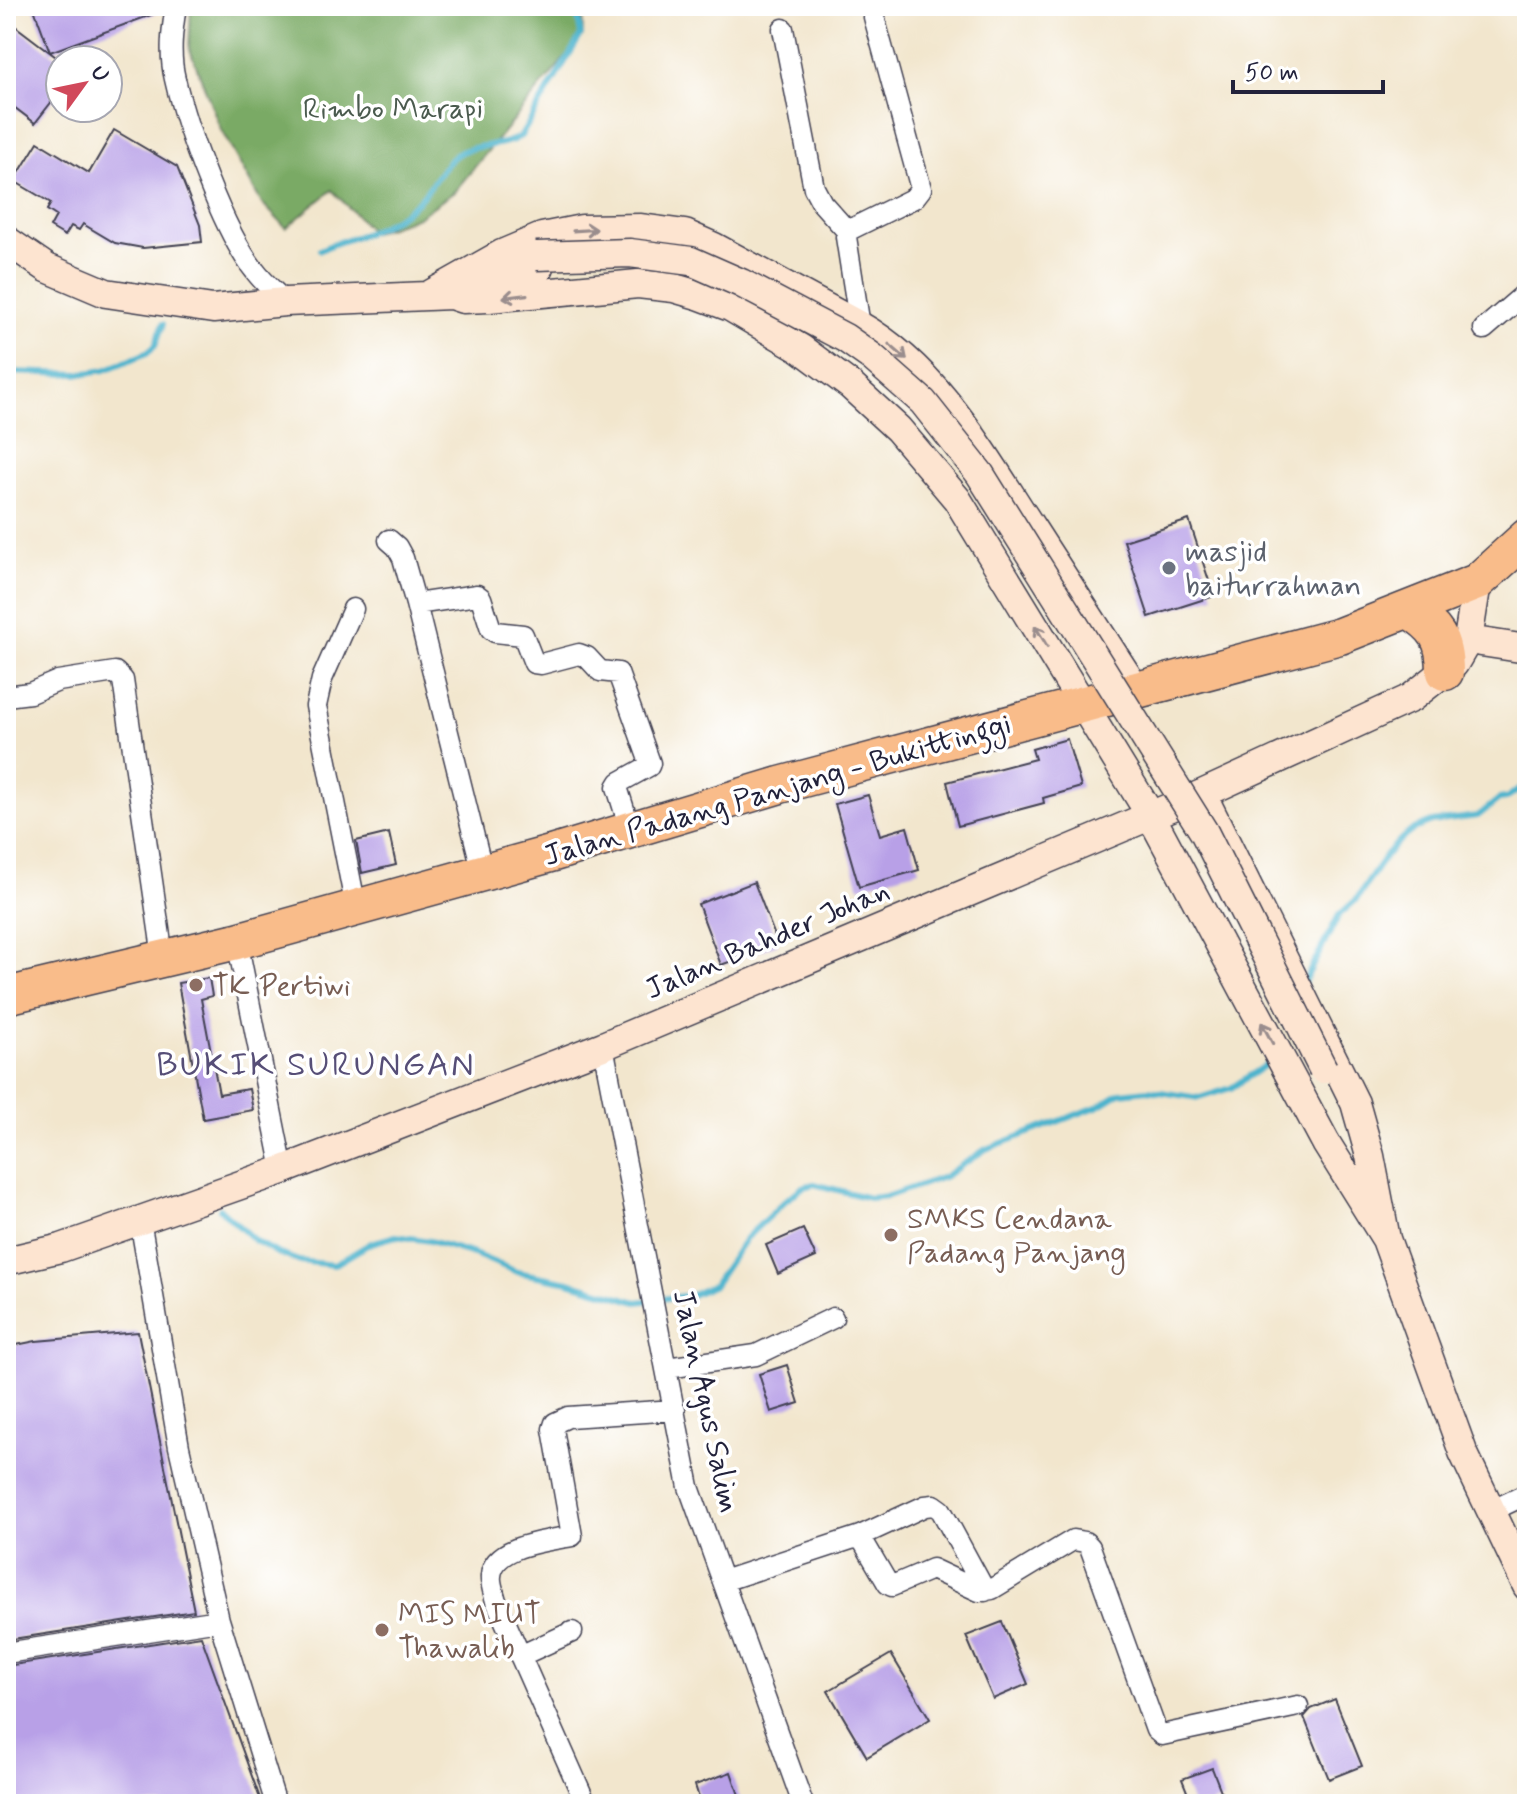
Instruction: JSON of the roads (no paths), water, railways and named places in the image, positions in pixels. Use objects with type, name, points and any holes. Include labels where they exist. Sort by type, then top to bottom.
[{"type":"highway","name":"Jalan Padang Panjang - Bukittinggi","points":[[6,996],[237,941],[1135,688],[1340,636],[1477,582],[1527,537]]},
{"type":"highway","points":[[1409,610],[1435,631],[1442,644],[1445,672]]},
{"type":"main road","points":[[446,290],[502,254],[542,237],[582,229],[657,229],[685,234],[714,247],[860,326],[882,339],[910,363],[973,438],[1135,688]]},
{"type":"main road","points":[[6,240],[47,268],[106,293],[213,309],[446,290],[538,262],[630,253],[691,261],[741,283],[845,338],[872,357],[923,402],[980,474],[1204,832],[1317,1071],[1386,1239],[1463,1452],[1527,1586]]},
{"type":"main road","points":[[446,290],[463,299],[638,284],[674,288],[730,307],[800,348],[850,385],[898,429],[957,499],[1151,816],[1326,1143],[1370,1199]]},
{"type":"main road","name":"Jalan Bahder Johan","points":[[6,1261],[61,1248],[283,1170],[603,1046],[1151,816],[1411,698],[1454,664],[1468,640],[1477,582]]},
{"type":"main road","points":[[1468,640],[1527,649]]},
{"type":"main road","points":[[1202,794],[1355,1103],[1370,1156],[1370,1199]]},
{"type":"street","points":[[176,6],[171,33],[174,77],[193,137],[217,200],[243,254],[285,302]]},
{"type":"street","points":[[847,231],[914,198],[921,189],[874,17]]},
{"type":"street","points":[[783,29],[814,188],[822,203],[847,231]]},
{"type":"street","points":[[847,231],[860,326]]},
{"type":"street","points":[[1484,329],[1527,292]]},
{"type":"street","points":[[389,540],[403,558],[416,604],[483,873]]},
{"type":"street","points":[[416,604],[477,595],[481,598],[491,629],[523,635],[534,663],[579,654],[587,657],[600,671],[618,673],[650,763],[617,787],[630,829]]},
{"type":"street","points":[[353,609],[322,679],[316,706],[356,908]]},
{"type":"street","points":[[6,696],[30,693],[58,681],[115,672],[120,675],[163,957]]},
{"type":"street","points":[[237,941],[283,1170]]},
{"type":"street","name":"Jalan Agus Salim","points":[[603,1046],[689,1487],[803,1804]]},
{"type":"street","points":[[140,1220],[179,1447],[219,1620],[276,1804]]},
{"type":"street","points":[[667,1368],[756,1355],[833,1318]]},
{"type":"street","points":[[586,1804],[496,1601],[491,1575],[497,1559],[512,1549],[572,1536],[553,1429],[555,1423],[568,1417],[675,1410]]},
{"type":"street","points":[[1491,1511],[1527,1494]]},
{"type":"street","points":[[723,1581],[860,1536],[925,1506],[934,1505],[941,1510],[985,1591]]},
{"type":"street","points":[[860,1536],[892,1586],[932,1569],[979,1591],[985,1591],[1073,1540],[1085,1542],[1090,1547],[1156,1730],[1162,1735],[1298,1706]]},
{"type":"street","points":[[6,1653],[219,1620]]},
{"type":"street","points":[[520,1656],[572,1632]]},
{"type":"waterway","points":[[320,250],[371,231],[402,214],[421,198],[447,163],[461,152],[521,136],[581,35],[576,6]]},
{"type":"waterway","points":[[6,372],[80,374],[105,370],[147,353],[155,346],[163,324]]},
{"type":"waterway","points":[[1304,982],[1339,915],[1356,900],[1386,855],[1401,839],[1414,829],[1432,822],[1478,816],[1499,799],[1506,798],[1527,784]]},
{"type":"waterway","points":[[220,1209],[254,1240],[299,1261],[334,1265],[371,1243],[396,1236],[430,1241],[474,1254],[517,1272],[569,1282],[637,1302],[692,1295],[714,1285],[745,1239],[803,1187],[814,1184],[869,1198],[888,1196],[944,1177],[986,1149],[1099,1106],[1120,1093],[1148,1090],[1199,1098],[1231,1088],[1273,1060]]},
{"type":"place","name":"masjid baiturrahman","points":[[1169,568]]},
{"type":"place","name":"TK Pertiwi","points":[[196,985]]},
{"type":"place","name":"SMKS Cendana Padang Panjang","points":[[891,1235]]},
{"type":"place","name":"MIS MIUT Thawalib","points":[[382,1630]]},
{"type":"district","name":"BUKIK SURUNGAN","points":[[316,1063]]},
{"type":"park label","name":"Rimbo Marapi","points":[[393,108]]}]
